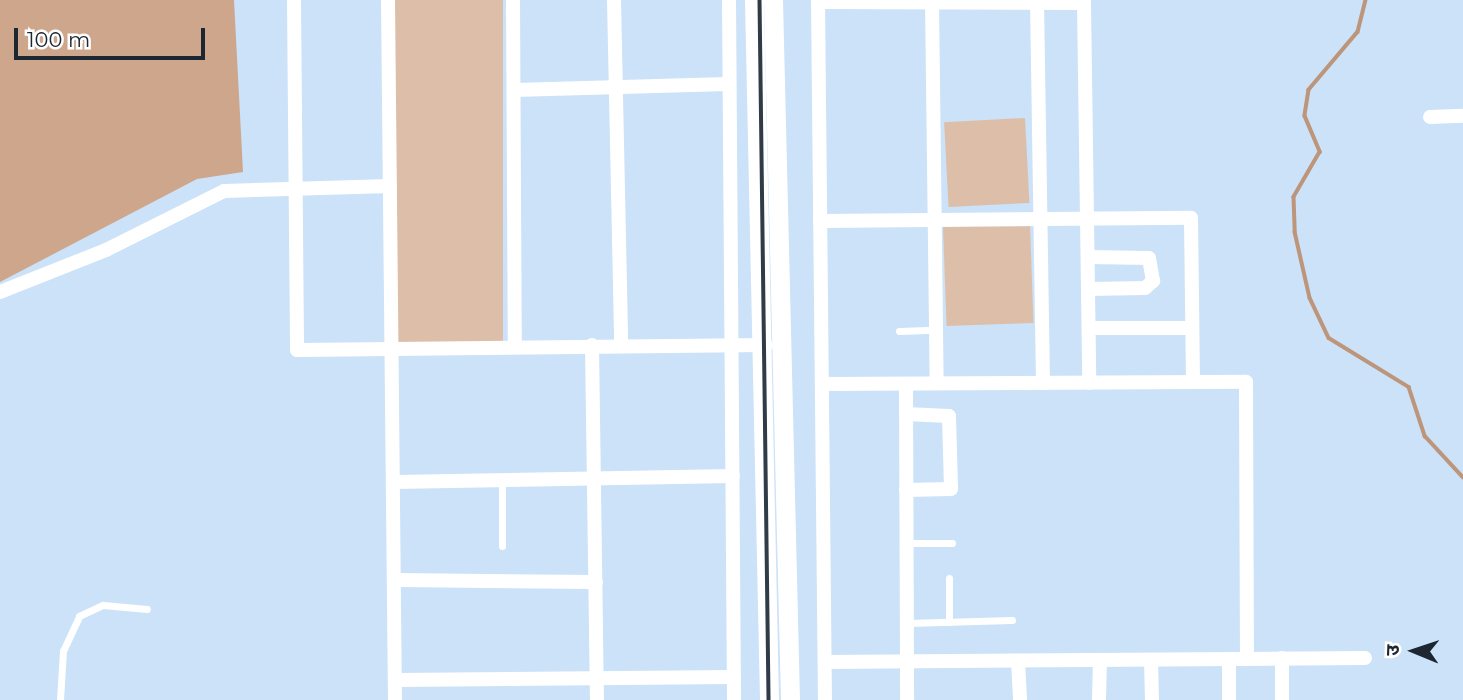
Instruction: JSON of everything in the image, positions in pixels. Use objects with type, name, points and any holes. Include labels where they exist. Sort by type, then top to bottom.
[{"type":"main road","points":[[754,0],[766,345],[769,700]]},
{"type":"main road","points":[[773,0],[790,700]]},
{"type":"street","points":[[294,0],[298,350],[621,344],[766,345]]},
{"type":"street","points":[[388,0],[395,700]]},
{"type":"street","points":[[513,0],[515,346]]},
{"type":"street","points":[[614,0],[621,344]]},
{"type":"street","points":[[729,0],[734,700]]},
{"type":"street","points":[[825,700],[818,1],[1084,3],[1090,218],[1089,383]]},
{"type":"street","points":[[932,1],[937,383]]},
{"type":"street","points":[[1037,1],[1043,383]]},
{"type":"street","points":[[514,90],[728,84]]},
{"type":"street","points":[[1430,117],[1463,116]]},
{"type":"street","points":[[0,292],[106,250],[202,198],[224,191],[296,191],[390,186]]},
{"type":"street","points":[[820,221],[1191,218],[1193,382]]},
{"type":"street","points":[[1089,257],[1149,258],[1153,281],[1145,288],[1089,289]]},
{"type":"street","points":[[1089,327],[1192,328]]},
{"type":"street","points":[[592,345],[597,700]]},
{"type":"street","points":[[822,384],[1246,382],[1247,659]]},
{"type":"street","points":[[906,384],[907,700]]},
{"type":"street","points":[[906,414],[950,416],[951,489],[906,490]]},
{"type":"street","points":[[394,482],[733,476]]},
{"type":"street","points":[[395,580],[596,582]]},
{"type":"street","points":[[1282,658],[1282,700]]},
{"type":"street","points":[[825,662],[1365,658]]},
{"type":"street","points":[[1229,659],[1229,700]]},
{"type":"street","points":[[1099,700],[1100,660]]},
{"type":"street","points":[[1151,660],[1152,700]]},
{"type":"street","points":[[1018,661],[1020,700]]},
{"type":"street","points":[[395,680],[734,677]]},
{"type":"lane","points":[[899,331],[937,330]]},
{"type":"lane","points":[[502,481],[502,546]]},
{"type":"lane","points":[[906,543],[952,543]]},
{"type":"lane","points":[[949,579],[949,622]]},
{"type":"lane","points":[[60,700],[63,651],[79,616],[103,606],[148,609]]},
{"type":"lane","points":[[907,623],[1012,620]]},
{"type":"shaded area","points":[[0,0],[234,0],[243,172],[197,179],[0,282]]},
{"type":"shaded area","points":[[393,0],[503,0],[503,351],[393,351]]},
{"type":"shaded area","points":[[1025,118],[1029,203],[949,207],[944,122]]},
{"type":"shaded area","points":[[1030,224],[1033,323],[947,326],[943,227]]},
{"type":"waterway","points":[[1366,0],[1358,32],[1309,90],[1305,116],[1320,152],[1294,197],[1295,232],[1310,298],[1329,338],[1409,387],[1425,436],[1463,477]]},
{"type":"railway","points":[[760,0],[769,700]]}]
